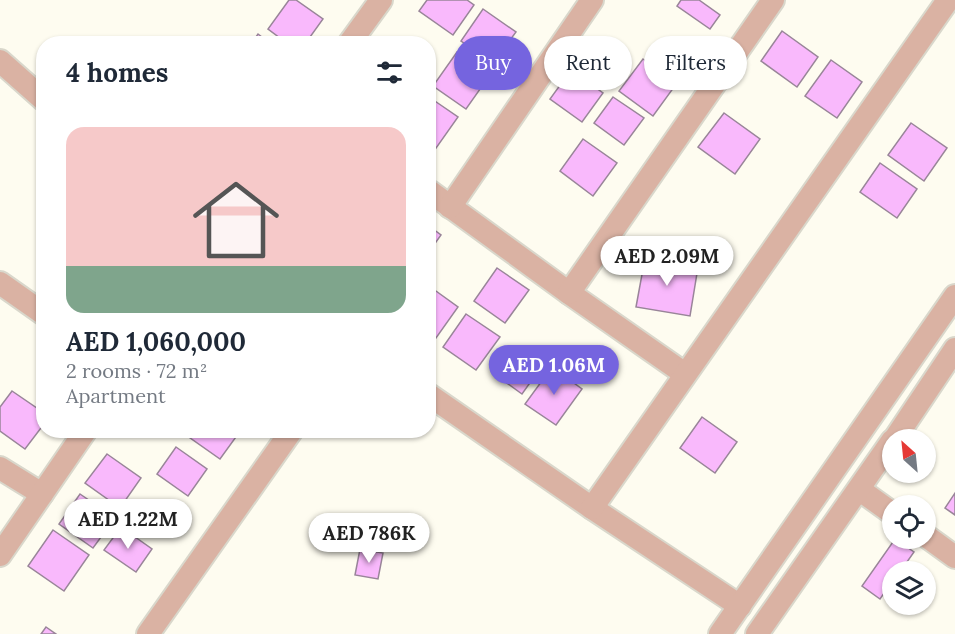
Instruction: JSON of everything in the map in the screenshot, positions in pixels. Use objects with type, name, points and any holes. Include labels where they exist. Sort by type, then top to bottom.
[{"type":"street","points":[[355,36],[381,0]]},
{"type":"street","points":[[450,207],[592,0]]},
{"type":"street","points":[[569,293],[772,0]]},
{"type":"street","points":[[592,508],[948,0]]},
{"type":"street","points":[[0,61],[36,93]]},
{"type":"street","points":[[436,196],[685,374]]},
{"type":"street","points":[[0,283],[36,308]]},
{"type":"street","points":[[720,634],[955,296]]},
{"type":"street","points":[[901,429],[952,361]]},
{"type":"street","points":[[436,400],[592,508],[740,606]]},
{"type":"street","points":[[0,555],[80,438]]},
{"type":"street","points":[[148,634],[286,438]]},
{"type":"street","points":[[766,631],[882,457]]},
{"type":"street","points":[[0,468],[42,494]]},
{"type":"street","points":[[860,490],[882,506]]},
{"type":"street","points":[[936,543],[955,557]]},
{"type":"building","points":[[289,0],[296,0],[323,19],[311,36],[277,36],[268,29]]},
{"type":"building","points":[[427,0],[467,0],[474,5],[453,35],[419,11]]},
{"type":"building","points":[[681,0],[699,0],[720,15],[710,29],[677,6]]},
{"type":"building","points":[[483,9],[516,32],[513,36],[464,36]]},
{"type":"building","points":[[782,31],[818,57],[797,87],[761,61]]},
{"type":"building","points":[[454,56],[454,90],[479,90],[466,109],[436,88],[436,82]]},
{"type":"building","points":[[643,59],[644,90],[672,90],[653,116],[619,91],[632,90],[632,74]]},
{"type":"building","points":[[831,60],[862,82],[837,118],[805,96]]},
{"type":"building","points":[[557,90],[599,90],[603,93],[582,122],[550,99]]},
{"type":"building","points":[[613,97],[644,118],[624,145],[594,123]]},
{"type":"building","points":[[436,102],[458,117],[436,148]]},
{"type":"building","points":[[724,113],[760,139],[735,174],[698,147]]},
{"type":"building","points":[[911,123],[947,148],[924,181],[888,155]]},
{"type":"building","points":[[583,139],[617,163],[593,196],[560,171]]},
{"type":"building","points":[[880,163],[917,189],[897,218],[860,192]]},
{"type":"building","points":[[436,231],[441,235],[436,242]]},
{"type":"building","points":[[645,258],[698,267],[690,316],[636,307]]},
{"type":"building","points":[[497,268],[529,290],[505,323],[474,301]]},
{"type":"building","points":[[436,291],[458,307],[436,338]]},
{"type":"building","points":[[466,314],[500,337],[476,370],[443,347]]},
{"type":"building","points":[[517,348],[542,366],[522,394],[497,376]]},
{"type":"building","points":[[552,367],[582,389],[556,425],[525,404]]},
{"type":"building","points":[[12,391],[36,408],[36,435],[25,449],[0,431],[0,407]]},
{"type":"building","points":[[702,417],[737,442],[715,473],[680,448]]},
{"type":"building","points":[[190,438],[235,438],[220,459]]},
{"type":"building","points":[[176,447],[207,469],[188,496],[157,474]]},
{"type":"building","points":[[107,454],[141,478],[120,508],[85,483]]},
{"type":"building","points":[[955,493],[955,515],[945,508]]},
{"type":"building","points":[[80,494],[115,518],[93,548],[59,524]]},
{"type":"building","points":[[121,527],[152,549],[136,572],[104,550]]},
{"type":"building","points":[[53,530],[89,555],[64,591],[28,566]]},
{"type":"building","points":[[360,549],[383,553],[378,579],[355,575]]},
{"type":"building","points":[[888,549],[910,549],[914,552],[908,561],[882,561],[882,596],[880,599],[862,586]]},
{"type":"building","points":[[46,627],[56,634],[41,634]]}]
